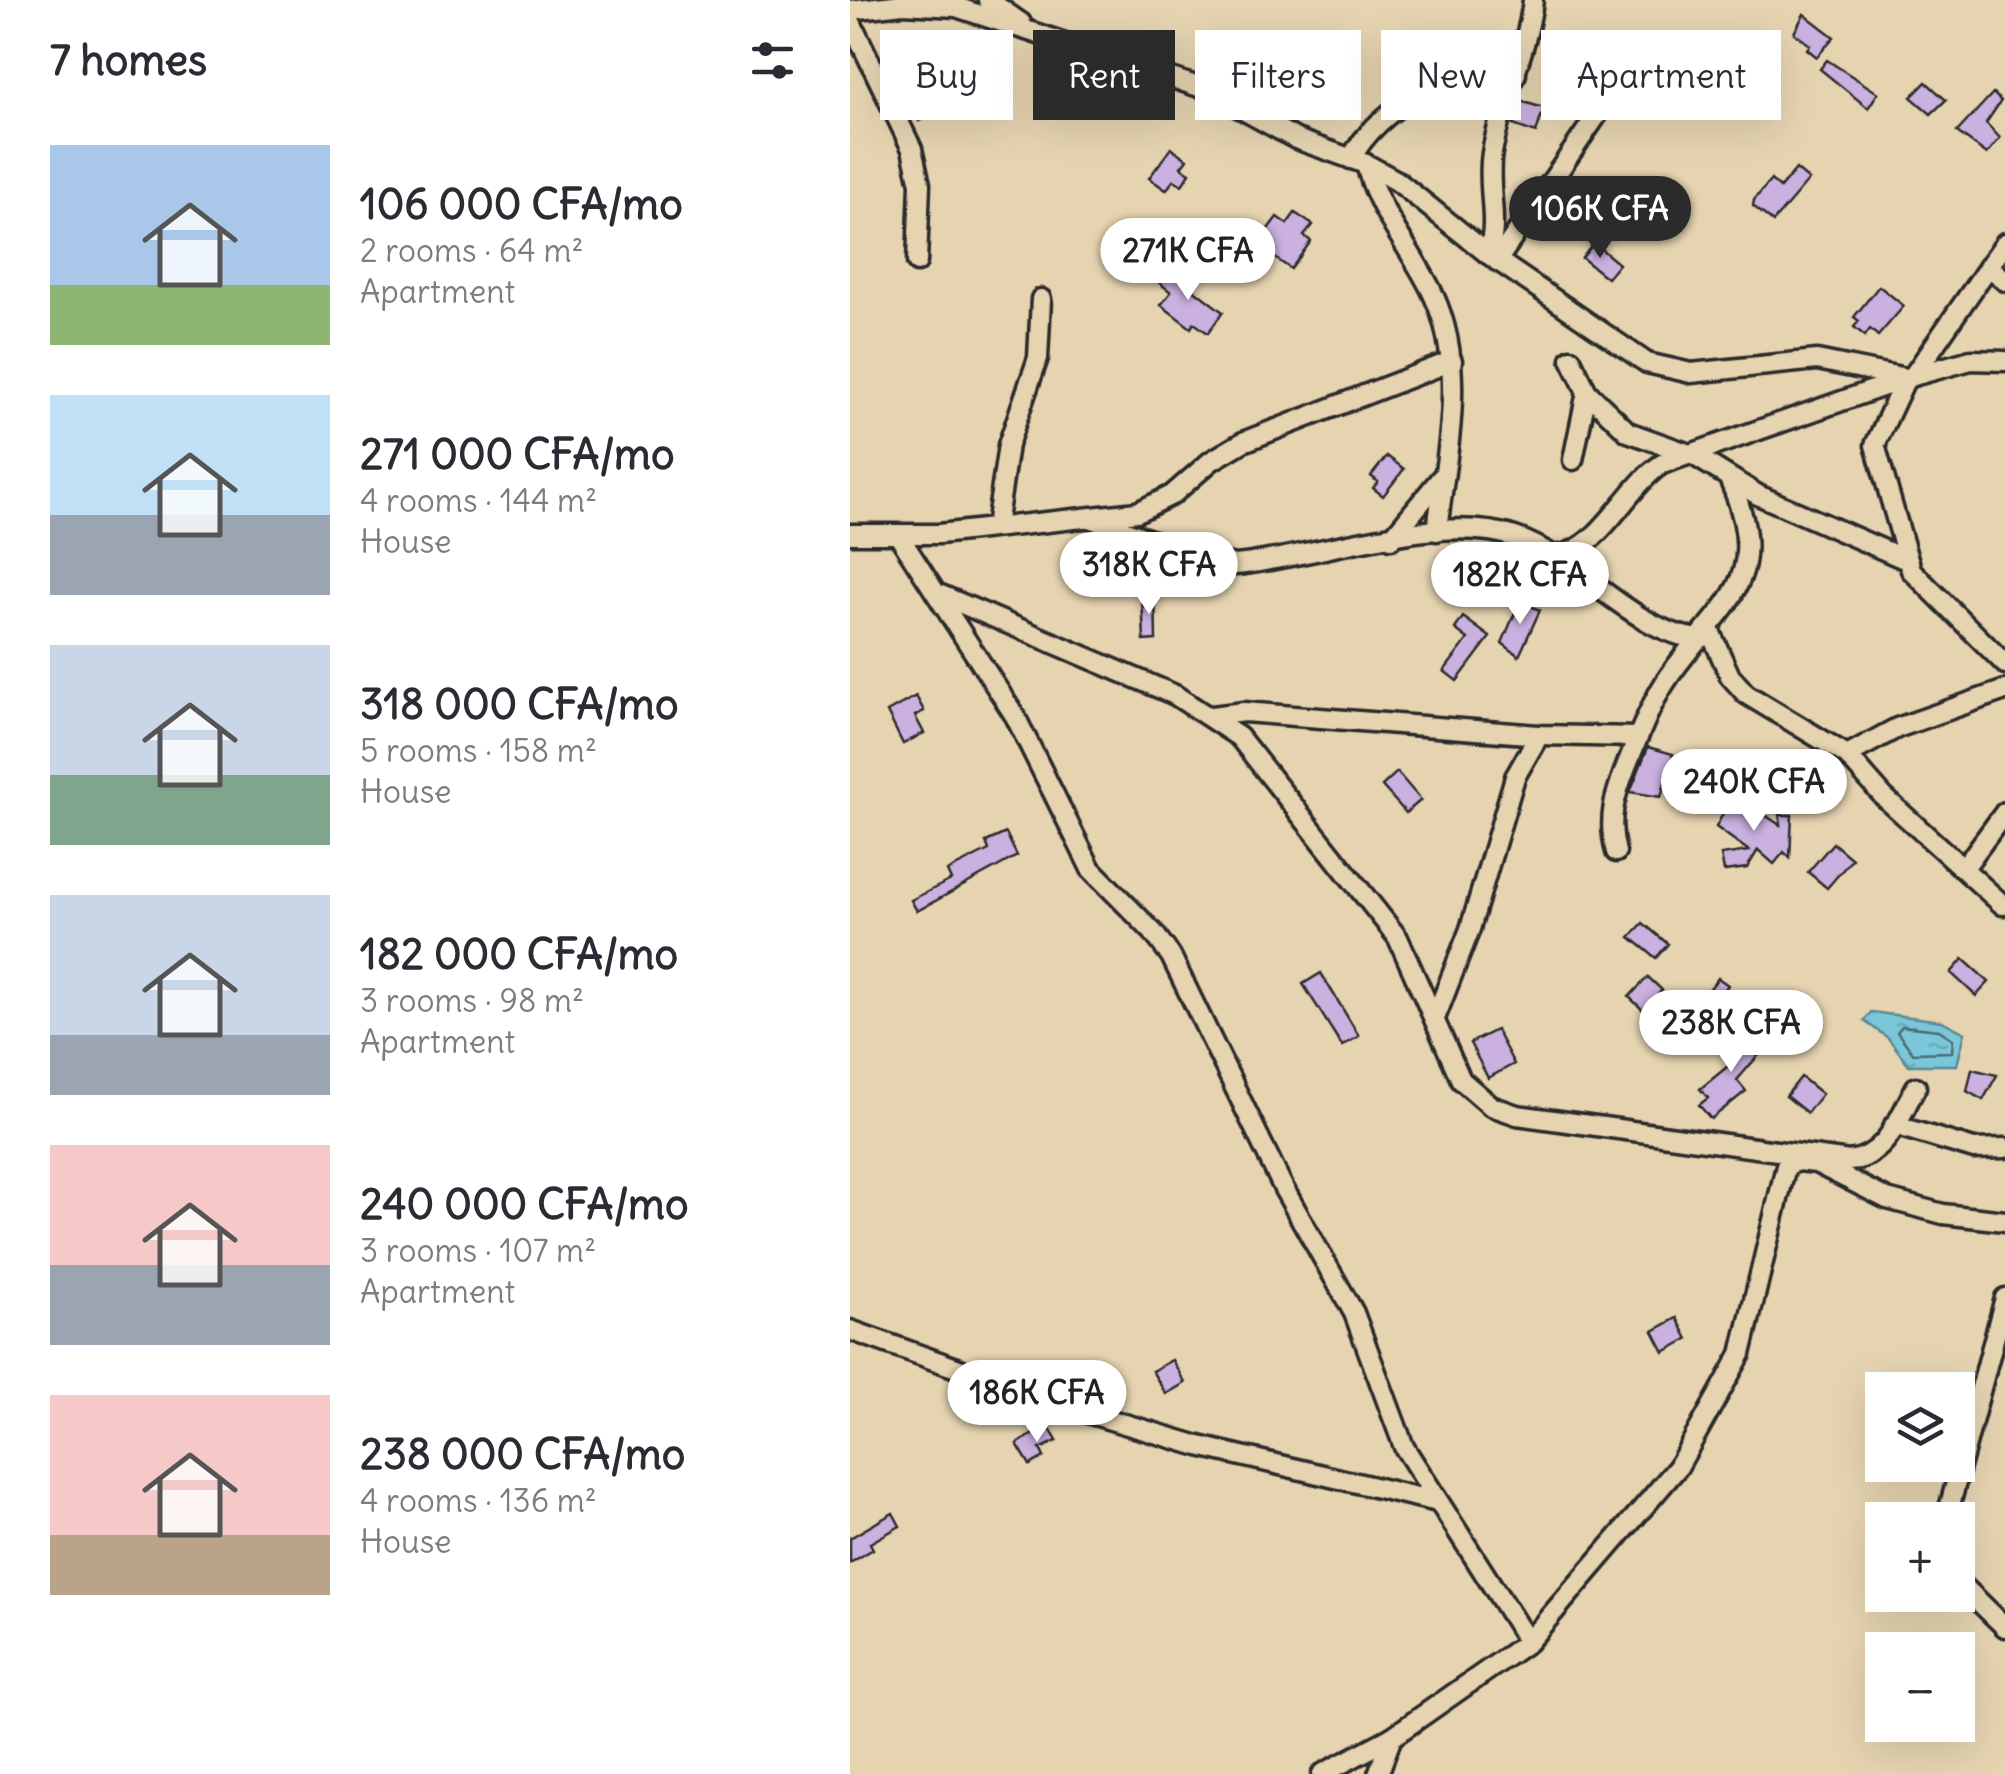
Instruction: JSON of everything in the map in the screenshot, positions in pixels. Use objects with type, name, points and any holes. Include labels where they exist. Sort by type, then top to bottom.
[{"type":"street","points":[[988,0],[1033,31]]},
{"type":"street","points":[[1521,51],[1532,0]]},
{"type":"street","points":[[850,10],[932,4],[1033,33]]},
{"type":"street","points":[[850,20],[912,148],[920,184],[917,262]]},
{"type":"street","points":[[1175,79],[1205,89],[1296,139],[1358,161],[1411,192],[1492,257],[1633,357],[1662,368],[1735,371],[1817,360],[1910,377]]},
{"type":"street","points":[[1358,161],[1381,117]]},
{"type":"street","points":[[1492,257],[1490,176],[1502,120]]},
{"type":"street","points":[[1492,257],[1592,120]]},
{"type":"street","points":[[1358,161],[1432,290],[1452,361],[1438,531]]},
{"type":"street","points":[[2005,243],[1910,377],[1875,446],[1909,561],[1942,604],[2005,664]]},
{"type":"street","points":[[1989,266],[2005,281]]},
{"type":"street","points":[[996,527],[1008,445],[1038,358],[1041,300]]},
{"type":"street","points":[[1556,556],[1582,546],[1648,474],[2005,346]]},
{"type":"street","points":[[1570,358],[1587,392],[1628,432],[1695,456],[1730,481],[1909,561]]},
{"type":"street","points":[[1972,360],[2005,361]]},
{"type":"street","points":[[850,534],[899,536],[996,527],[1090,518],[1156,505],[1243,442],[1452,361]]},
{"type":"street","points":[[1573,460],[1587,392]]},
{"type":"street","points":[[1391,539],[1416,513],[1444,473]]},
{"type":"street","points":[[1616,852],[1611,814],[1638,737],[1660,691],[1736,590],[1748,543],[1744,510],[1730,481]]},
{"type":"street","points":[[1090,518],[1204,559],[1236,565],[1438,531],[1498,532],[1556,556],[1660,628],[1704,634]]},
{"type":"street","points":[[899,536],[940,594],[1015,716],[1091,869],[1153,932],[1170,956],[1284,1189],[1354,1313],[1394,1427],[1528,1642]]},
{"type":"street","points":[[940,594],[1174,695],[1212,716],[1250,749],[1374,902],[1398,938],[1436,1016],[1461,1080],[1480,1098],[1504,1111],[1796,1157],[1858,1160],[1882,1147],[1916,1087]]},
{"type":"street","points":[[1704,634],[1746,694],[1847,755],[1884,797],[2003,905]]},
{"type":"street","points":[[1847,755],[1897,728],[2005,690]]},
{"type":"street","points":[[1212,716],[1244,712],[1539,735],[1638,737]]},
{"type":"street","points":[[1436,1016],[1470,929],[1515,777],[1539,735]]},
{"type":"street","points":[[1964,868],[2005,812]]},
{"type":"street","points":[[1894,1125],[1974,1149],[2005,1148]]},
{"type":"street","points":[[1796,1157],[1888,1198],[1942,1214],[2004,1223]]},
{"type":"street","points":[[1322,1774],[1392,1737],[1528,1642],[1678,1467],[1741,1354],[1786,1166],[1796,1157]]},
{"type":"street","points":[[1951,1502],[2005,1298]]},
{"type":"street","points":[[850,1330],[1057,1404],[1200,1446],[1438,1502]]},
{"type":"street","points":[[1975,1598],[2005,1627]]},
{"type":"street","points":[[1378,1774],[1392,1737]]},
{"type":"water","points":[[1871,1012],[1942,1021],[1965,1033],[1957,1065],[1909,1065],[1888,1038],[1864,1021]]},
{"type":"building","points":[[1804,14],[1834,37],[1817,57],[1807,49],[1810,45],[1794,33]]},
{"type":"building","points":[[1827,60],[1878,93],[1868,108],[1820,69]]},
{"type":"building","points":[[1926,82],[1946,100],[1931,114],[1911,97]]},
{"type":"building","points":[[1993,93],[2001,101],[1986,123],[2000,138],[1987,154],[1957,132]]},
{"type":"building","points":[[1521,101],[1541,107],[1536,133],[1513,125],[1514,120],[1521,120]]},
{"type":"building","points":[[1171,148],[1187,159],[1181,167],[1190,173],[1182,185],[1174,180],[1166,190],[1149,178]]},
{"type":"building","points":[[1796,169],[1809,180],[1773,222],[1753,206],[1754,200],[1771,180],[1780,188]]},
{"type":"building","points":[[1295,213],[1313,225],[1304,236],[1311,241],[1291,269],[1256,245],[1277,217],[1287,224]]},
{"type":"building","points":[[1594,243],[1619,264],[1607,278],[1582,258]]},
{"type":"building","points":[[1167,269],[1223,312],[1208,333],[1194,323],[1191,328],[1161,305],[1171,292],[1157,281]]},
{"type":"building","points":[[1879,286],[1904,306],[1878,336],[1870,329],[1865,336],[1854,327],[1859,321],[1854,317]]},
{"type":"building","points":[[1387,456],[1404,469],[1383,496],[1373,488],[1378,482],[1371,476]]},
{"type":"building","points":[[1142,595],[1155,595],[1156,640],[1144,641]]},
{"type":"building","points":[[1520,601],[1540,610],[1519,656],[1502,643]]},
{"type":"building","points":[[1463,617],[1490,637],[1457,681],[1444,671],[1468,639],[1455,629]]},
{"type":"building","points":[[916,696],[924,711],[915,716],[924,733],[903,744],[887,712]]},
{"type":"building","points":[[1648,747],[1673,754],[1661,797],[1630,792]]},
{"type":"building","points":[[1397,772],[1421,800],[1406,813],[1382,786]]},
{"type":"building","points":[[1733,794],[1780,825],[1780,815],[1792,815],[1790,858],[1784,852],[1774,864],[1758,850],[1747,868],[1724,871],[1721,855],[1749,851],[1716,827]]},
{"type":"building","points":[[1006,833],[1017,856],[917,911],[911,900],[951,880],[947,871],[989,850],[986,842]]},
{"type":"building","points":[[1833,843],[1852,859],[1827,888],[1808,872]]},
{"type":"building","points":[[1643,923],[1668,944],[1656,958],[1630,937]]},
{"type":"building","points":[[1963,959],[1989,982],[1976,996],[1951,973]]},
{"type":"building","points":[[1321,973],[1359,1036],[1342,1046],[1303,984]]},
{"type":"building","points":[[1648,977],[1662,990],[1643,1010],[1629,997]]},
{"type":"building","points":[[1718,978],[1728,985],[1694,1030],[1684,1022]]},
{"type":"building","points":[[1742,1029],[1765,1048],[1737,1080],[1746,1091],[1711,1119],[1699,1105],[1708,1098],[1700,1089],[1738,1058],[1726,1047]]},
{"type":"building","points":[[1496,1030],[1514,1064],[1488,1078],[1470,1043]]},
{"type":"building","points":[[1972,1069],[1997,1075],[1983,1100],[1967,1091]]},
{"type":"building","points":[[1801,1077],[1822,1094],[1807,1113],[1786,1096]]},
{"type":"building","points":[[1677,1318],[1688,1339],[1664,1352],[1653,1331]]},
{"type":"building","points":[[1172,1360],[1185,1383],[1166,1394],[1152,1371]]},
{"type":"building","points":[[1048,1425],[1057,1441],[1040,1449],[1044,1457],[1030,1465],[1017,1444]]},
{"type":"building","points":[[893,1513],[900,1526],[870,1543],[873,1549],[850,1563],[850,1538]]}]
